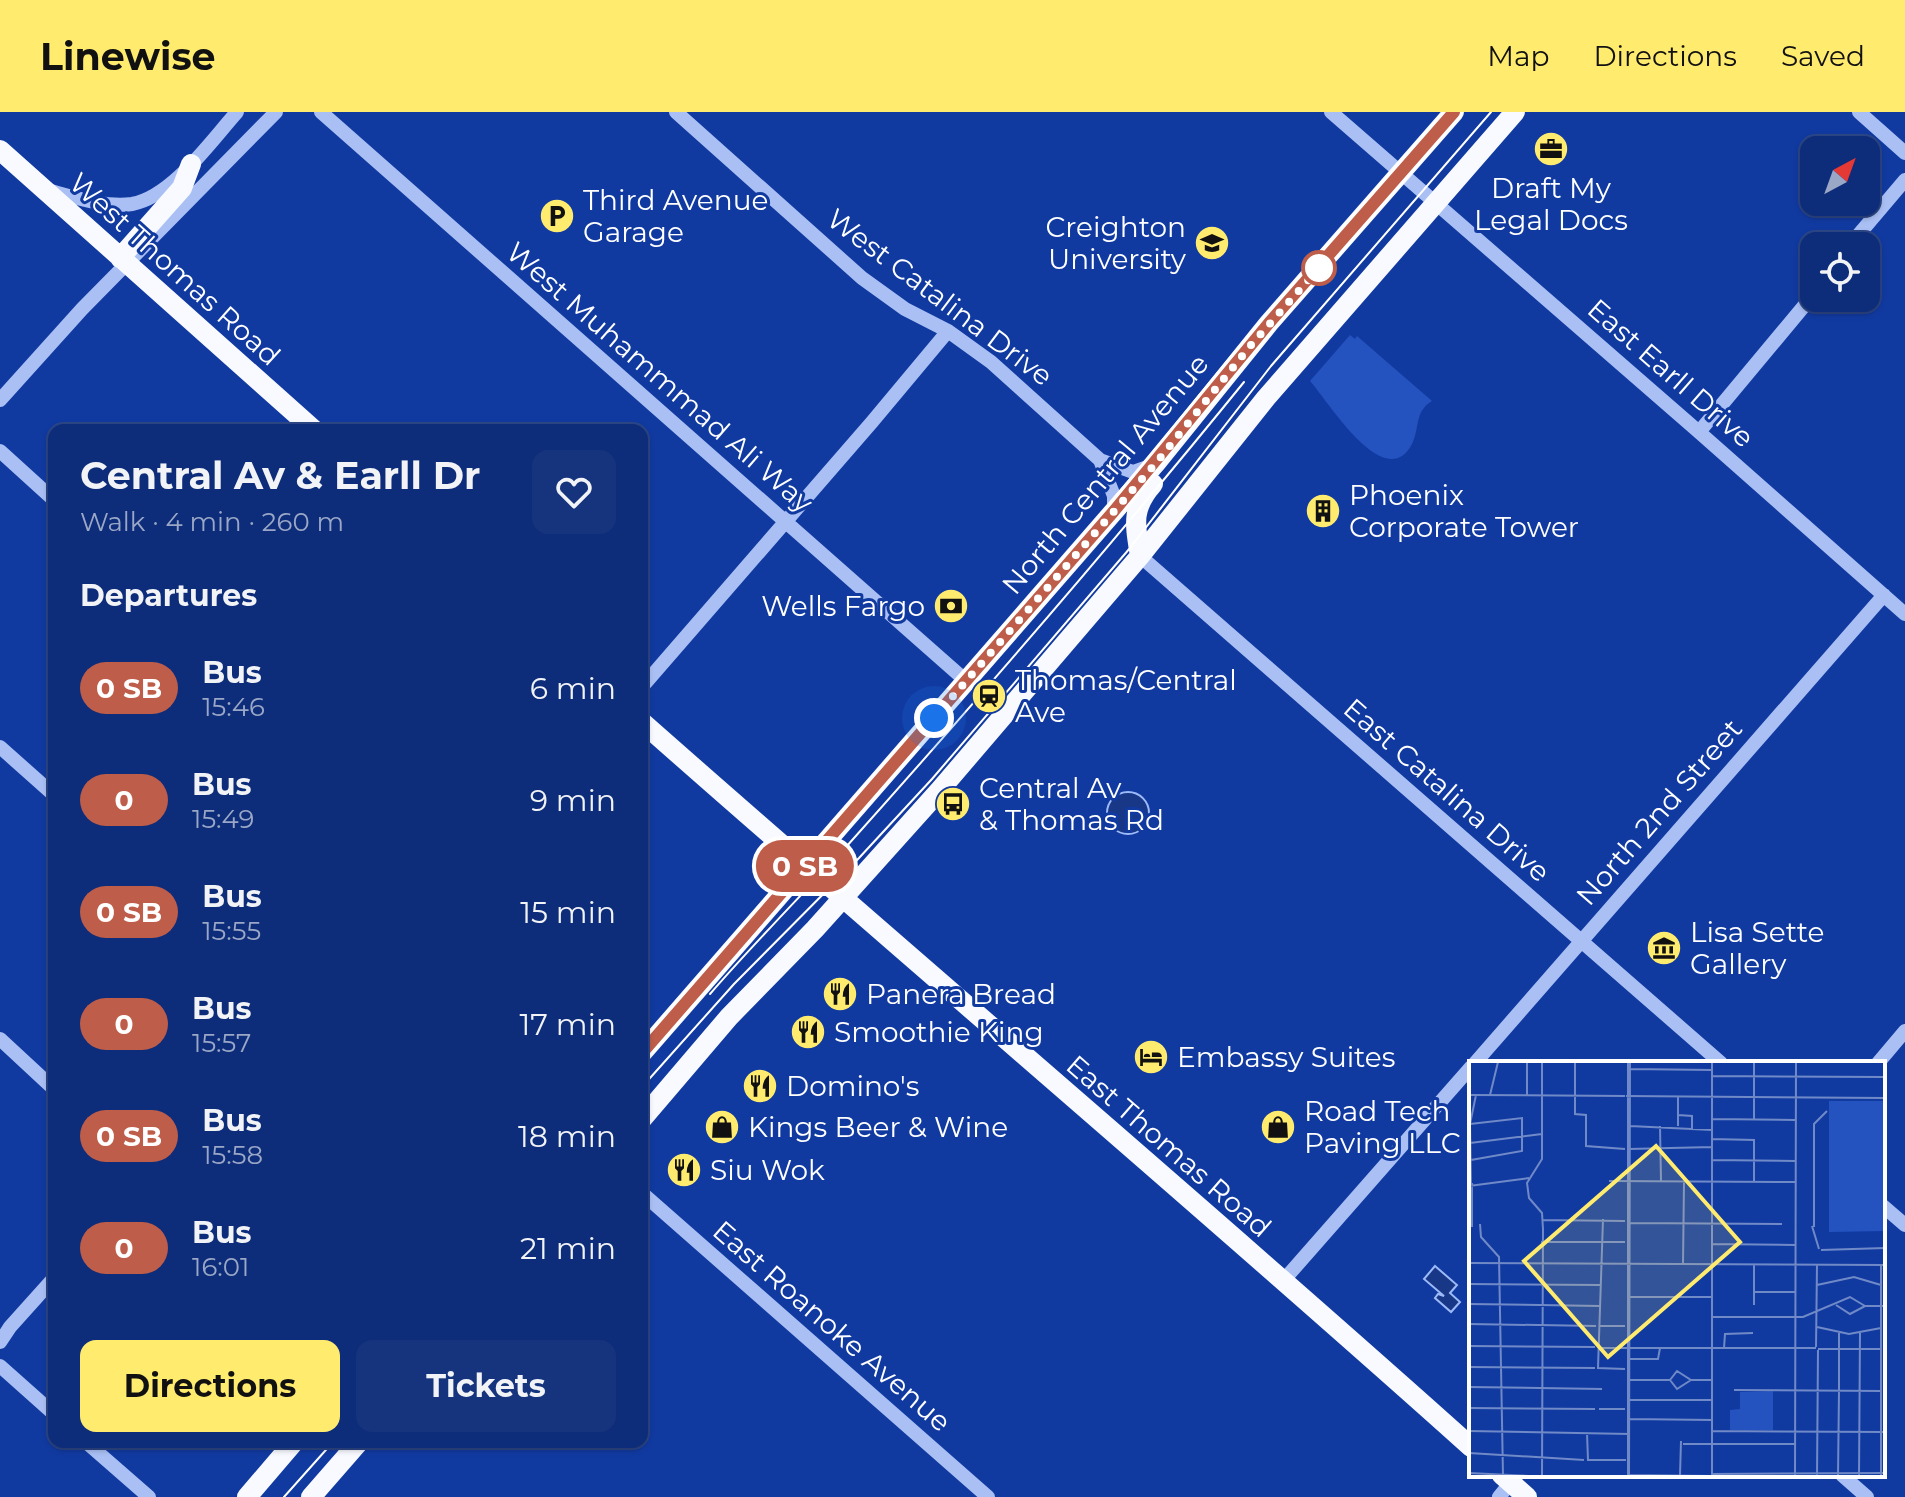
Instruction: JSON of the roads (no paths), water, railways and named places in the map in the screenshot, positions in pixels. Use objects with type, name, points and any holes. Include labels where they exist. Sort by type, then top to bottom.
[{"type":"main road","name":"North Central Avenue","points":[[648,1039],[805,866],[1156,463],[1269,323],[1454,112]]},
{"type":"main road","points":[[648,1112],[837,893],[1140,556],[1266,398],[1515,112]]},
{"type":"main road","name":"West Thomas Road","points":[[0,150],[307,424]]},
{"type":"main road","points":[[124,261],[182,188],[191,164]]},
{"type":"main road","points":[[1140,556],[1136,513],[1140,500],[1185,446],[1190,420]]},
{"type":"main road","points":[[648,727],[837,893]]},
{"type":"main road","name":"East Thomas Road","points":[[837,893],[1469,1445]]},
{"type":"main road","points":[[247,1497],[289,1448]]},
{"type":"main road","points":[[311,1497],[354,1448]]},
{"type":"main road","points":[[1507,1482],[1527,1497]]},
{"type":"street","points":[[43,189],[102,202],[135,203],[150,198],[191,164],[237,112]]},
{"type":"street","points":[[0,400],[124,261],[276,112]]},
{"type":"street","name":"West Muhammmad Ali Way","points":[[321,112],[965,680]]},
{"type":"street","name":"West Catalina Drive","points":[[676,112],[862,278],[905,309],[948,331],[991,362],[1100,460],[1133,472],[1156,463]]},
{"type":"street","name":"East Earll Drive","points":[[1331,112],[1905,614]]},
{"type":"street","points":[[1859,112],[1905,153]]},
{"type":"street","points":[[1861,232],[1905,180]]},
{"type":"street","points":[[1699,432],[1800,311]]},
{"type":"street","points":[[648,680],[948,331]]},
{"type":"street","points":[[0,451],[48,495]]},
{"type":"street","name":"West Catalina Drive","points":[[1100,460],[1114,496],[1114,511]]},
{"type":"street","name":"East Catalina Drive","points":[[1140,556],[1719,1061]]},
{"type":"street","name":"North 2nd Street","points":[[1477,1061],[1884,595]]},
{"type":"street","points":[[0,747],[48,790]]},
{"type":"street","points":[[1880,1061],[1905,1031]]},
{"type":"street","points":[[0,1039],[48,1083]]},
{"type":"street","name":"North 2nd Street","points":[[1283,1281],[1469,1070]]},
{"type":"street","name":"East Roanoke Avenue","points":[[648,1198],[988,1497]]},
{"type":"street","points":[[1885,1208],[1905,1225]]},
{"type":"street","points":[[0,1342],[48,1285]]},
{"type":"street","points":[[0,1366],[48,1409]]},
{"type":"street","points":[[93,1448],[149,1497]]},
{"type":"street","points":[[1844,1477],[1867,1497]]},
{"type":"tram line","points":[[648,1080],[734,984],[932,779],[1130,548],[1271,366],[1491,112]]},
{"type":"tram line","points":[[710,994],[846,847],[998,675],[1244,382]]},
{"type":"tram line","points":[[284,1497],[328,1448]]},
{"type":"place","name":"Draft My Legal Docs","points":[[1551,149]]},
{"type":"place","name":"Third Avenue Garage","points":[[557,216]]},
{"type":"place","name":"Creighton University","points":[[1212,243]]},
{"type":"place","name":"Phoenix Corporate Tower","points":[[1323,511]]},
{"type":"place","name":"Wells Fargo","points":[[951,606]]},
{"type":"place","name":"Thomas/Central Ave","points":[[989,696]]},
{"type":"place","name":"Central Av & Thomas Rd","points":[[953,804]]},
{"type":"place","name":"Lisa Sette Gallery","points":[[1664,948]]},
{"type":"place","name":"Panera Bread","points":[[840,994]]},
{"type":"place","name":"Smoothie King","points":[[808,1032]]},
{"type":"place","name":"Embassy Suites","points":[[1151,1057]]},
{"type":"place","name":"Domino's","points":[[760,1086]]},
{"type":"place","name":"Kings Beer & Wine","points":[[722,1127]]},
{"type":"place","name":"Road Tech Paving LLC","points":[[1278,1127]]},
{"type":"place","name":"Siu Wok","points":[[684,1170]]}]
